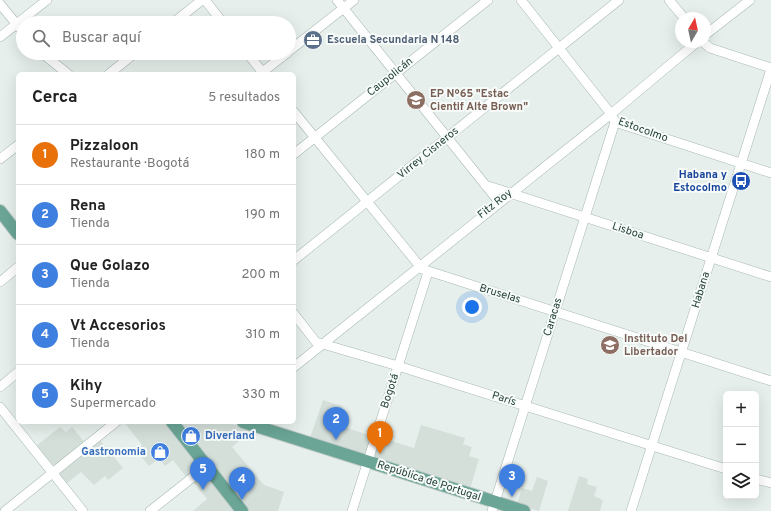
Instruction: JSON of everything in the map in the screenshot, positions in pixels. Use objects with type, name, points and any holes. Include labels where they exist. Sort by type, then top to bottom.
[{"type":"main road","points":[[0,211],[16,231]]},
{"type":"main road","points":[[174,424],[242,511]]},
{"type":"main road","name":"República de Portugal","points":[[249,424],[368,462],[493,506],[524,511]]},
{"type":"street","points":[[26,16],[47,0]]},
{"type":"street","points":[[182,16],[204,0],[217,16]]},
{"type":"street","points":[[337,0],[446,138],[499,202]]},
{"type":"street","points":[[296,46],[354,0]]},
{"type":"street","name":"Caupolicán","points":[[296,152],[488,0]]},
{"type":"street","name":"Estocolmo","points":[[520,0],[611,114],[615,122],[771,173]]},
{"type":"street","name":"Virrey Cisneros","points":[[296,258],[619,0]]},
{"type":"street","points":[[669,0],[679,12]]},
{"type":"street","points":[[711,31],[750,0]]},
{"type":"street","points":[[0,4],[16,24],[0,37]]},
{"type":"street","name":"Fitz Roy","points":[[296,365],[509,193],[611,114],[690,48]]},
{"type":"street","points":[[710,48],[771,69]]},
{"type":"street","points":[[51,60],[66,72]]},
{"type":"street","points":[[111,72],[126,60]]},
{"type":"street","points":[[252,60],[261,72]]},
{"type":"street","points":[[263,72],[278,60]]},
{"type":"street","name":"Habana","points":[[631,511],[771,69]]},
{"type":"street","name":"Bruselas","points":[[296,115],[418,266],[428,272],[555,311],[771,381]]},
{"type":"street","name":"Caracas","points":[[493,506],[615,122]]},
{"type":"street","points":[[0,159],[16,147]]},
{"type":"street","name":"Lisboa","points":[[485,185],[771,276]]},
{"type":"street","points":[[0,282],[16,269]]},
{"type":"street","name":"Bogotá","points":[[352,511],[428,272]]},
{"type":"street","name":"París","points":[[296,317],[316,342],[398,366],[723,468]]},
{"type":"street","points":[[0,387],[16,374]]},
{"type":"street","points":[[0,407],[83,511]]},
{"type":"street","points":[[5,511],[114,424]]},
{"type":"street","points":[[150,511],[207,466]]},
{"type":"street","points":[[759,480],[771,483]]},
{"type":"shaded area","points":[[323,400],[343,407],[339,416],[349,420],[347,428],[372,436],[365,455],[310,438]]},
{"type":"shaded area","points":[[126,424],[167,424],[198,462],[197,469],[187,478],[173,460],[165,466],[159,459],[149,466],[136,450],[142,445]]},
{"type":"shaded area","points":[[181,424],[232,424],[252,430],[232,447],[264,485],[284,492],[278,511],[248,511]]},
{"type":"shaded area","points":[[421,425],[465,438],[463,444],[472,447],[469,456],[479,459],[470,489],[376,460],[373,456],[378,437],[414,448]]},
{"type":"shaded area","points":[[60,427],[66,432],[72,427],[85,443],[58,464],[53,465],[36,446]]},
{"type":"shaded area","points":[[100,440],[123,468],[108,480],[105,476],[94,485],[81,472],[66,484],[60,476],[60,471]]},
{"type":"shaded area","points":[[204,474],[236,511],[193,511],[207,499],[193,481]]},
{"type":"shaded area","points":[[579,476],[588,479],[587,484],[597,487],[594,496],[603,500],[600,511],[568,511]]},
{"type":"shaded area","points":[[537,477],[548,481],[539,511],[517,504],[522,488],[532,491]]},
{"type":"place","name":"Escuela Secundaria N 148","points":[[313,40]]},
{"type":"place","name":"EP Nº65 \"Estac Cientif Alte Brown\"","points":[[416,100]]},
{"type":"place","name":"Habana y Estocolmo","points":[[741,181]]},
{"type":"place","name":"Instituto Del Libertador","points":[[610,345]]},
{"type":"place","name":"Diverland","points":[[191,436]]},
{"type":"place","name":"Rena","points":[[336,440]]},
{"type":"place","name":"Gastronomia","points":[[160,452]]},
{"type":"place","name":"Pizzaloon","points":[[380,454]]},
{"type":"place","name":"Kihy","points":[[203,490]]},
{"type":"place","name":"Que Golazo","points":[[512,497]]},
{"type":"place","name":"Vt Accesorios","points":[[242,500]]}]
